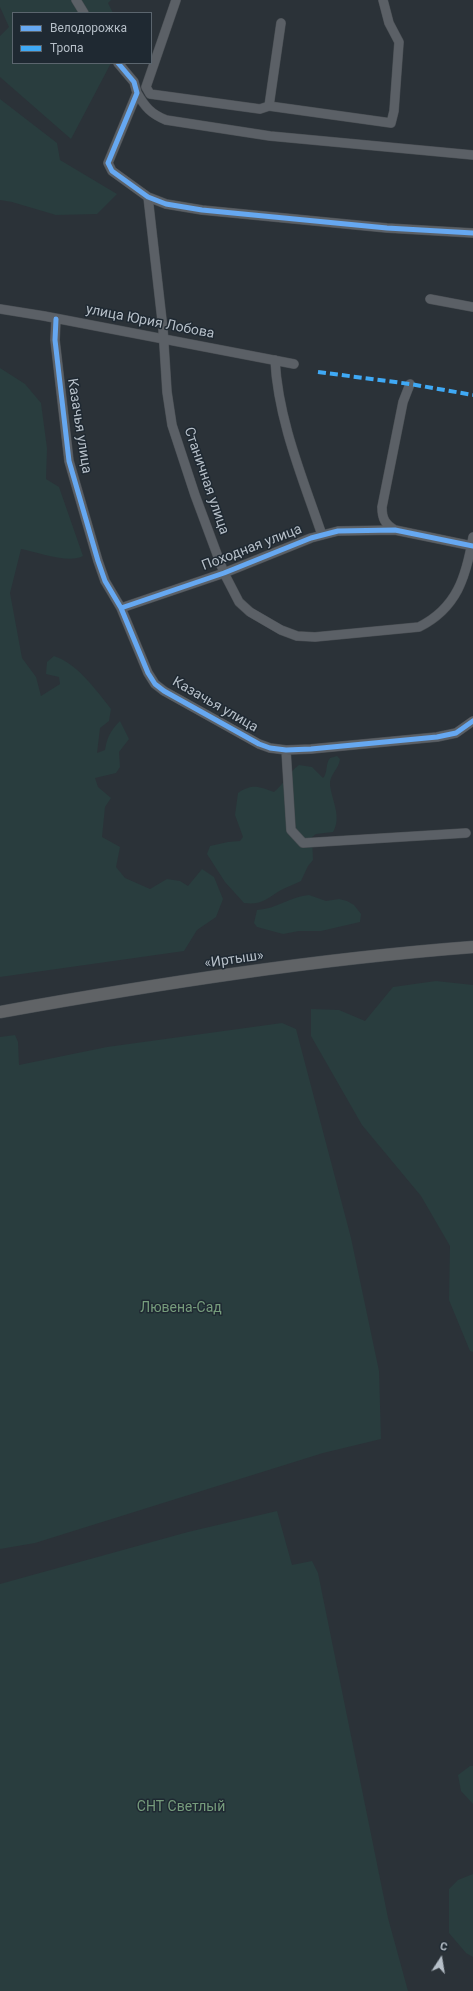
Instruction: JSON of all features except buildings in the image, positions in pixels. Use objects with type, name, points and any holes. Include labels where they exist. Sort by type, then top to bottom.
[{"type":"highway","name":"«Иртыш»","points":[[0,1012],[228,976],[426,951],[473,947]]},
{"type":"street","points":[[76,0],[83,12]]},
{"type":"street","points":[[176,0],[150,72],[146,87],[150,94],[260,109],[269,106],[391,123],[394,111],[399,42],[389,23],[383,0]]},
{"type":"street","points":[[269,106],[281,23]]},
{"type":"street","points":[[119,64],[134,82],[137,94],[145,107],[155,115],[166,120],[270,136],[473,155]]},
{"type":"street","points":[[137,94],[108,163],[112,171],[148,197],[166,204],[202,210],[387,228],[473,233]]},
{"type":"street","name":"Станичная улица","points":[[148,197],[164,339],[167,392],[172,425],[195,495],[224,573],[239,602],[250,612],[296,636],[315,637],[419,627],[432,620],[455,595],[463,578],[472,543]]},
{"type":"street","points":[[430,299],[473,307]]},
{"type":"street","name":"улица Юрия Лобова","points":[[0,309],[294,364]]},
{"type":"street","name":"Казачья улица","points":[[56,319],[55,340],[69,460],[105,581],[121,608],[148,673],[155,684],[164,691],[259,744],[286,750],[438,736],[456,733],[473,721]]},
{"type":"street","points":[[275,360],[276,378],[284,415],[322,535]]},
{"type":"street","points":[[394,530],[386,524],[382,516],[382,507],[403,402],[410,384]]},
{"type":"street","name":"Походная улица","points":[[121,608],[224,573],[322,535],[338,531],[394,530],[472,543]]},
{"type":"street","points":[[286,750],[292,830],[303,843],[466,833]]},
{"type":"green space","points":[[0,0],[111,0],[108,3],[112,12],[12,12],[12,64],[110,64],[71,139],[0,77],[0,36],[9,27],[0,7]]},
{"type":"green space","points":[[0,99],[57,143],[60,160],[117,194],[97,214],[56,215],[0,200]]},
{"type":"green space","points":[[0,368],[25,384],[41,403],[47,448],[46,479],[59,487],[83,556],[70,559],[61,558],[21,549],[10,593],[22,658],[36,677],[41,696],[60,684],[59,677],[46,674],[47,662],[54,656],[63,660],[79,671],[111,709],[109,721],[100,728],[97,753],[105,750],[110,734],[120,721],[129,739],[119,752],[120,767],[116,773],[95,778],[98,787],[111,798],[105,807],[102,837],[120,847],[116,867],[125,878],[150,889],[167,879],[180,881],[188,886],[202,869],[214,877],[223,899],[216,917],[197,930],[184,951],[0,977]]},
{"type":"green space","points":[[337,756],[340,759],[339,763],[330,781],[337,815],[336,826],[333,832],[316,834],[312,837],[313,860],[308,866],[301,881],[281,890],[264,901],[244,903],[225,882],[207,854],[210,846],[240,841],[243,837],[235,815],[238,793],[252,787],[260,787],[274,792],[299,765],[312,767],[323,778],[326,774],[328,760]]},
{"type":"green space","points":[[309,895],[326,901],[339,899],[347,901],[354,905],[361,914],[360,922],[321,931],[299,931],[283,934],[257,927],[254,923],[257,910]]},
{"type":"green space","points":[[436,981],[473,985],[473,1352],[470,1351],[449,1300],[450,1246],[421,1196],[362,1125],[311,1036],[311,1009],[339,1010],[365,1021],[393,987]]},
{"type":"green space","name":"Лювена-Сад","points":[[282,1023],[296,1029],[351,1238],[379,1371],[381,1439],[323,1453],[35,1543],[0,1549],[0,1037],[15,1035],[18,1042],[19,1065],[107,1047]]},
{"type":"green space","name":"СНТ Светлый","points":[[277,1511],[292,1565],[312,1561],[318,1573],[388,1918],[408,1991],[0,1991],[0,1584],[188,1532]]},
{"type":"green space","points":[[470,1766],[473,1766],[473,1804],[461,1791],[458,1775]]},
{"type":"green space","points":[[473,1874],[473,1957],[466,1953],[449,1933],[449,1889],[458,1880]]},
{"type":"marked path","points":[[318,372],[410,384],[473,395]]},
{"type":"cycle path","points":[[119,64],[134,82],[137,93],[108,163],[112,171],[148,197],[166,204],[202,210],[387,228],[473,233]]},
{"type":"cycle path","points":[[56,319],[55,340],[69,461],[105,581],[121,608],[148,673],[155,684],[164,691],[259,744],[270,748],[286,750],[437,737],[456,733],[473,721]]},
{"type":"cycle path","points":[[121,608],[224,573],[311,538],[338,531],[395,530],[473,546]]}]
